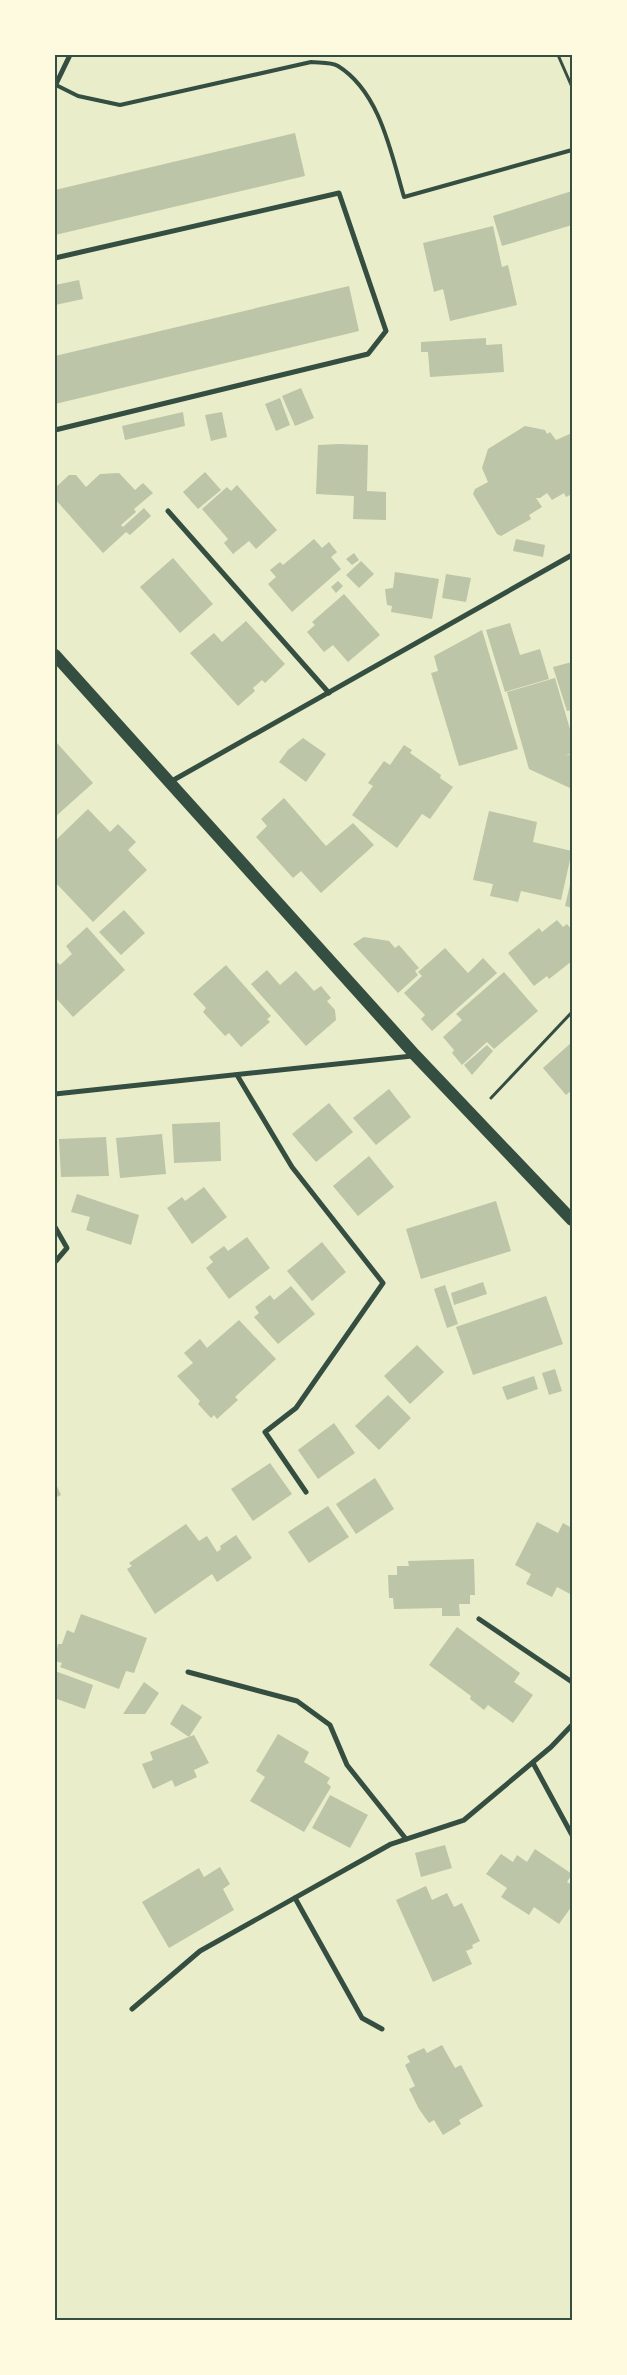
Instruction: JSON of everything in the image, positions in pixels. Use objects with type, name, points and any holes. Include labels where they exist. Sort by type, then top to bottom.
[{"type":"main road","points":[[55,655],[415,1055],[572,1220]]},
{"type":"street","points":[[56,85],[70,55]]},
{"type":"street","points":[[55,258],[339,193],[386,331],[368,354],[55,430]]},
{"type":"street","points":[[168,512],[329,693]]},
{"type":"street","points":[[169,783],[572,555]]},
{"type":"street","points":[[55,1094],[415,1055]]},
{"type":"street","points":[[237,1075],[292,1167],[383,1283],[296,1408],[265,1432],[306,1492]]},
{"type":"street","points":[[55,1227],[67,1248],[55,1262]]},
{"type":"street","points":[[479,1620],[572,1682]]},
{"type":"street","points":[[188,1672],[298,1701],[330,1725],[347,1765],[406,1839]]},
{"type":"street","points":[[132,2009],[200,1951],[391,1844],[464,1820],[532,1763],[572,1725]]},
{"type":"street","points":[[532,1763],[572,1835]]},
{"type":"street","points":[[295,1898],[362,2018],[382,2029]]},
{"type":"lane","points":[[56,85],[78,96],[120,106],[311,62],[337,65],[356,83],[379,114],[404,197],[572,150]]},
{"type":"path","points":[[558,55],[572,87]]},
{"type":"path","points":[[473,1117],[572,1012]]},
{"type":"building","points":[[295,133],[305,176],[55,235],[55,190]]},
{"type":"building","points":[[572,191],[572,225],[502,246],[493,216]]},
{"type":"building","points":[[493,226],[502,267],[508,265],[517,305],[450,321],[443,289],[434,292],[423,243]]},
{"type":"building","points":[[79,280],[83,299],[55,305],[55,285]]},
{"type":"building","points":[[349,286],[359,331],[55,404],[55,356]]},
{"type":"building","points":[[486,338],[486,345],[502,344],[504,372],[430,377],[428,352],[421,352],[421,342]]},
{"type":"building","points":[[301,388],[314,418],[295,426],[282,396]]},
{"type":"building","points":[[280,398],[290,425],[276,431],[265,404]]},
{"type":"building","points":[[183,412],[185,426],[125,440],[122,426]]},
{"type":"building","points":[[222,412],[227,437],[211,441],[205,415]]},
{"type":"building","points":[[525,426],[545,430],[547,434],[550,432],[556,440],[572,433],[572,494],[566,497],[564,493],[552,500],[547,493],[540,498],[536,498],[542,507],[529,515],[531,519],[501,536],[497,534],[473,494],[475,489],[488,482],[482,468],[488,449]]},
{"type":"building","points":[[318,445],[368,445],[367,491],[386,492],[386,520],[353,519],[354,496],[316,494]]},
{"type":"building","points":[[205,472],[221,490],[198,509],[183,492]]},
{"type":"building","points":[[119,473],[135,490],[143,483],[153,493],[134,509],[136,512],[121,525],[123,527],[144,508],[151,516],[130,535],[126,532],[103,553],[55,499],[55,488],[69,475],[76,475],[86,487],[100,474]]},
{"type":"building","points":[[237,485],[277,530],[256,549],[249,541],[233,554],[224,543],[228,539],[202,509],[227,487],[231,491]]},
{"type":"building","points":[[314,539],[322,548],[329,542],[337,552],[331,557],[341,569],[292,612],[268,584],[276,577],[270,570],[280,562],[283,565]]},
{"type":"building","points":[[516,539],[545,545],[543,557],[513,551]]},
{"type":"building","points":[[354,553],[359,560],[352,565],[346,559]]},
{"type":"building","points":[[173,558],[213,604],[180,633],[140,587]]},
{"type":"building","points":[[361,561],[374,574],[359,588],[346,575]]},
{"type":"building","points":[[395,572],[439,579],[432,619],[391,612],[392,606],[387,605],[385,589],[393,588]]},
{"type":"building","points":[[446,574],[471,578],[466,602],[442,598]]},
{"type":"building","points":[[338,581],[343,586],[336,593],[331,587]]},
{"type":"building","points":[[344,594],[380,635],[348,662],[333,645],[324,652],[307,632],[315,625],[312,622]]},
{"type":"building","points":[[246,621],[285,664],[265,683],[262,680],[253,688],[255,691],[238,706],[190,653],[214,633],[222,642]]},
{"type":"building","points":[[510,623],[520,655],[540,649],[549,679],[505,692],[486,630]]},
{"type":"building","points":[[482,630],[518,749],[459,766],[431,673],[438,671],[434,656]]},
{"type":"building","points":[[572,662],[572,710],[567,711],[553,667]]},
{"type":"building","points":[[555,678],[572,736],[572,753],[564,756],[572,754],[572,789],[529,769],[507,692]]},
{"type":"building","points":[[303,738],[326,754],[306,782],[279,762],[288,750]]},
{"type":"building","points":[[55,743],[93,783],[55,817]]},
{"type":"building","points":[[404,745],[412,750],[410,753],[441,775],[440,778],[453,787],[430,819],[422,814],[397,848],[352,815],[373,786],[368,783],[384,761],[390,765]]},
{"type":"building","points":[[284,798],[326,846],[353,823],[374,845],[321,893],[301,871],[293,878],[256,837],[267,826],[261,819]]},
{"type":"building","points":[[88,809],[110,832],[118,824],[136,842],[128,850],[147,870],[93,922],[55,882],[55,841]]},
{"type":"building","points":[[489,811],[537,822],[533,842],[572,851],[561,900],[521,891],[518,902],[490,896],[493,884],[473,880]]},
{"type":"building","points":[[572,876],[572,908],[565,906]]},
{"type":"building","points":[[124,910],[145,933],[121,955],[99,932]]},
{"type":"building","points":[[557,920],[563,927],[567,924],[572,930],[572,961],[549,979],[547,976],[534,986],[508,953],[539,928],[542,932]]},
{"type":"building","points":[[87,927],[125,970],[73,1017],[55,997],[55,960],[60,965],[72,954],[66,946]]},
{"type":"building","points":[[364,937],[389,941],[395,948],[399,945],[419,968],[415,971],[418,975],[398,993],[353,944]]},
{"type":"building","points":[[445,948],[468,973],[483,958],[497,973],[432,1031],[421,1019],[425,1015],[404,993],[422,976],[418,972]]},
{"type":"building","points":[[226,965],[271,1016],[267,1019],[270,1022],[241,1047],[229,1033],[225,1036],[203,1012],[206,1008],[193,994]]},
{"type":"building","points":[[267,970],[280,985],[296,971],[314,991],[321,986],[331,998],[327,1001],[335,1010],[336,1020],[306,1046],[251,984]]},
{"type":"building","points":[[504,972],[538,1011],[494,1049],[487,1042],[462,1065],[452,1053],[454,1050],[443,1037],[462,1020],[456,1014]]},
{"type":"building","points":[[572,1042],[572,1090],[566,1095],[543,1068]]},
{"type":"building","points":[[487,1045],[493,1051],[472,1075],[464,1065]]},
{"type":"building","points":[[389,1089],[411,1117],[376,1145],[353,1118]]},
{"type":"building","points":[[329,1103],[353,1132],[316,1162],[292,1134]]},
{"type":"building","points":[[220,1122],[221,1161],[174,1163],[172,1124]]},
{"type":"building","points":[[162,1134],[166,1174],[120,1178],[116,1138]]},
{"type":"building","points":[[106,1137],[109,1176],[61,1177],[59,1139]]},
{"type":"building","points":[[369,1156],[394,1187],[358,1216],[333,1186]]},
{"type":"building","points":[[204,1187],[227,1217],[192,1244],[167,1208],[182,1197],[185,1201]]},
{"type":"building","points":[[77,1194],[139,1215],[131,1245],[86,1230],[90,1217],[71,1212]]},
{"type":"building","points":[[496,1201],[511,1251],[421,1279],[406,1229]]},
{"type":"building","points":[[247,1237],[270,1268],[229,1299],[206,1268],[213,1262],[209,1257],[224,1246],[228,1251]]},
{"type":"building","points":[[322,1242],[346,1272],[312,1301],[287,1271]]},
{"type":"building","points":[[483,1282],[487,1294],[454,1305],[451,1293]]},
{"type":"building","points":[[445,1285],[458,1324],[447,1328],[434,1289]]},
{"type":"building","points":[[291,1286],[315,1314],[278,1344],[254,1317],[259,1313],[255,1307],[270,1295],[274,1300]]},
{"type":"building","points":[[546,1296],[563,1344],[473,1375],[456,1327]]},
{"type":"building","points":[[239,1320],[276,1359],[235,1397],[238,1400],[217,1419],[214,1415],[211,1418],[198,1404],[200,1401],[177,1376],[193,1363],[184,1353],[200,1339],[207,1348]]},
{"type":"building","points":[[417,1345],[444,1372],[410,1404],[384,1376]]},
{"type":"building","points":[[555,1369],[562,1391],[549,1395],[542,1373]]},
{"type":"building","points":[[534,1376],[538,1389],[507,1400],[502,1387]]},
{"type":"building","points":[[388,1395],[411,1418],[379,1450],[355,1426]]},
{"type":"building","points":[[334,1423],[355,1453],[318,1479],[298,1450]]},
{"type":"building","points":[[270,1463],[292,1494],[253,1521],[231,1489]]},
{"type":"building","points":[[375,1478],[394,1509],[356,1534],[336,1504]]},
{"type":"building","points":[[55,1482],[61,1495],[55,1498]]},
{"type":"building","points":[[328,1506],[349,1537],[309,1563],[288,1532]]},
{"type":"building","points":[[537,1522],[558,1533],[563,1523],[572,1528],[572,1595],[557,1587],[552,1597],[526,1584],[531,1574],[515,1565]]},
{"type":"building","points":[[186,1524],[199,1541],[207,1536],[217,1552],[221,1549],[220,1546],[236,1535],[252,1558],[217,1582],[212,1574],[155,1614],[127,1569],[132,1566],[129,1563]]},
{"type":"building","points":[[474,1559],[475,1595],[470,1595],[470,1604],[459,1604],[460,1616],[442,1616],[442,1608],[394,1609],[393,1598],[389,1598],[388,1575],[397,1575],[397,1566],[409,1566],[408,1561]]},
{"type":"building","points":[[81,1614],[147,1638],[134,1673],[126,1671],[119,1689],[60,1667],[62,1663],[55,1661],[58,1644],[62,1644],[67,1630],[74,1633]]},
{"type":"building","points":[[457,1627],[520,1673],[514,1682],[533,1695],[513,1723],[488,1705],[484,1710],[470,1699],[471,1696],[429,1665]]},
{"type":"building","points":[[55,1671],[93,1685],[85,1709],[57,1699],[55,1702]]},
{"type":"building","points":[[144,1682],[159,1693],[145,1714],[123,1714]]},
{"type":"building","points":[[182,1704],[202,1717],[189,1737],[170,1724]]},
{"type":"building","points":[[278,1734],[309,1752],[304,1762],[330,1778],[327,1783],[331,1787],[304,1832],[250,1801],[265,1777],[256,1771]]},
{"type":"building","points":[[194,1735],[209,1763],[194,1770],[197,1777],[175,1787],[172,1780],[153,1789],[142,1764],[153,1760],[150,1752]]},
{"type":"building","points":[[330,1795],[368,1815],[350,1848],[312,1828]]},
{"type":"building","points":[[445,1845],[452,1868],[421,1877],[415,1853]]},
{"type":"building","points":[[535,1849],[572,1874],[567,1882],[572,1885],[572,1906],[559,1924],[534,1907],[529,1915],[501,1897],[507,1888],[486,1874],[501,1854],[513,1862],[517,1855],[527,1862]]},
{"type":"building","points":[[220,1867],[230,1884],[223,1889],[234,1910],[169,1948],[142,1902],[199,1868],[204,1877]]},
{"type":"building","points":[[426,1886],[432,1900],[447,1893],[454,1907],[462,1903],[480,1941],[472,1945],[473,1948],[466,1951],[472,1964],[433,1982],[396,1900]]},
{"type":"building","points":[[442,2045],[455,2068],[461,2065],[483,2106],[459,2120],[461,2124],[443,2135],[434,2120],[429,2123],[419,2109],[409,2089],[415,2086],[405,2065],[410,2062],[407,2056],[424,2048],[427,2053]]}]
